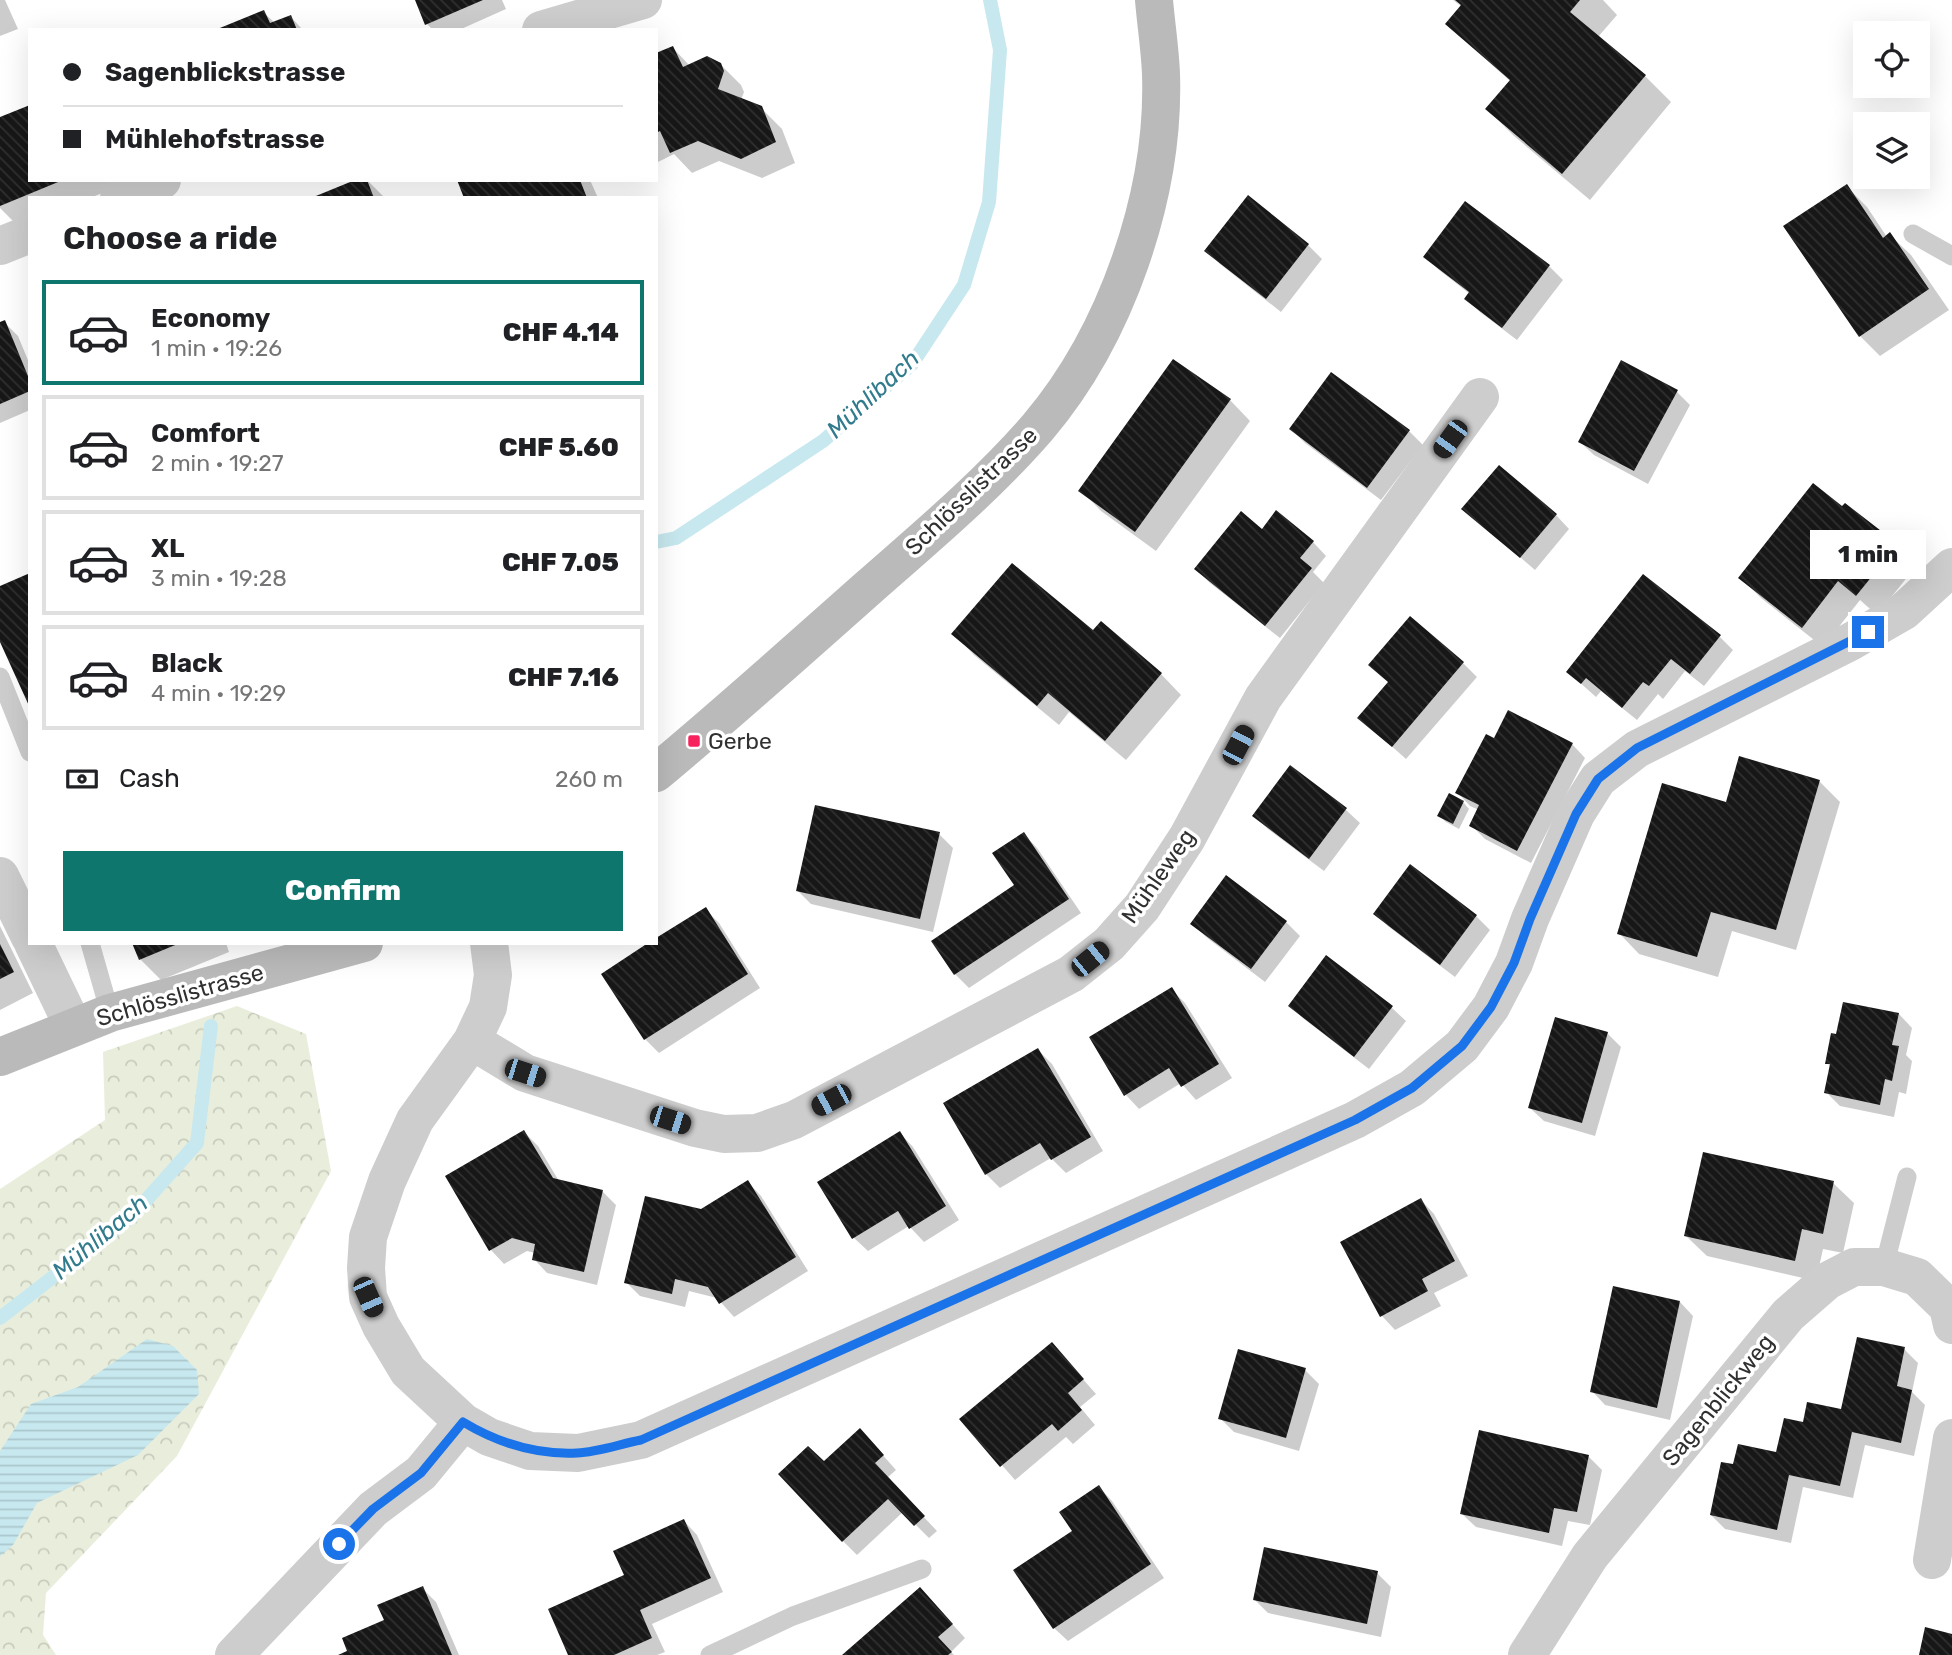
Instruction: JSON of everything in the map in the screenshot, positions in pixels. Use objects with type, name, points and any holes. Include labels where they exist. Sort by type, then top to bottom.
[{"type":"main road","name":"Schlösslistrasse","points":[[658,771],[992,476],[1039,426],[1081,366],[1114,304],[1140,234],[1156,159],[1161,75],[1154,0]]},
{"type":"main road","name":"Schlösslistrasse","points":[[0,1057],[110,1013],[357,945]]},
{"type":"street","points":[[548,28],[643,0]]},
{"type":"street","points":[[124,196],[157,182]]},
{"type":"street","points":[[0,246],[28,235]]},
{"type":"street","name":"Mühleweg","points":[[472,1041],[525,1073],[645,1112],[724,1134],[757,1133],[794,1120],[1072,974],[1109,944],[1142,907],[1187,838],[1263,698],[1480,397]]},
{"type":"street","points":[[489,945],[493,975],[488,1007],[472,1041],[415,1120],[392,1169],[368,1237],[368,1297],[408,1371],[463,1422],[489,1437],[530,1451],[578,1453],[641,1440],[1355,1120],[1412,1088],[1462,1046],[1491,1007],[1514,963],[1530,919],[1576,814],[1598,779],[1637,748],[1850,642],[1904,611],[1952,567]]},
{"type":"street","points":[[0,876],[28,933]]},
{"type":"street","points":[[34,945],[73,1026]]},
{"type":"street","name":"Sagenblickweg","points":[[1527,1655],[1590,1556],[1788,1315],[1827,1281],[1854,1267],[1884,1266],[1917,1277],[1948,1307],[1952,1325]]},
{"type":"street","points":[[234,1655],[373,1509],[421,1473],[463,1422]]},
{"type":"street","points":[[1931,1560],[1952,1438]]},
{"type":"lane","points":[[1913,234],[1952,256]]},
{"type":"lane","points":[[0,677],[28,747]]},
{"type":"lane","points":[[91,945],[110,1013]]},
{"type":"lane","points":[[1884,1266],[1907,1177]]},
{"type":"lane","points":[[710,1655],[793,1616],[922,1569]]},
{"type":"green space","points":[[237,1006],[306,1034],[331,1171],[177,1456],[46,1593],[43,1635],[56,1655],[0,1655],[0,1189],[105,1120],[103,1052]]},
{"type":"water","points":[[147,1339],[173,1346],[197,1370],[199,1394],[138,1455],[37,1503],[13,1545],[0,1556],[0,1451],[31,1404],[78,1387]]},
{"type":"building","points":[[415,0],[483,0],[425,25]]},
{"type":"building","points":[[1455,0],[1580,0],[1570,12],[1646,75],[1562,174],[1485,109],[1510,80],[1445,24],[1461,5]]},
{"type":"building","points":[[264,10],[270,23],[291,15],[296,28],[220,28]]},
{"type":"building","points":[[673,46],[683,67],[707,56],[721,63],[724,71],[718,89],[762,106],[776,142],[741,159],[698,141],[670,153],[660,131],[658,132],[658,52]]},
{"type":"building","points":[[28,106],[28,182],[58,182],[0,206],[0,117]]},
{"type":"building","points":[[350,182],[368,182],[373,196],[316,196]]},
{"type":"building","points":[[458,182],[581,182],[586,196],[463,196]]},
{"type":"building","points":[[1847,184],[1883,238],[1890,232],[1929,289],[1859,337],[1783,226]]},
{"type":"building","points":[[1248,195],[1309,244],[1266,299],[1204,251]]},
{"type":"building","points":[[1465,201],[1550,265],[1502,328],[1464,299],[1469,292],[1423,257]]},
{"type":"building","points":[[5,320],[28,376],[28,392],[0,404],[0,322]]},
{"type":"building","points":[[1173,359],[1231,399],[1135,532],[1078,491]]},
{"type":"building","points":[[1621,360],[1678,390],[1634,471],[1578,442]]},
{"type":"building","points":[[1331,372],[1410,430],[1367,488],[1289,429]]},
{"type":"building","points":[[1499,465],[1557,514],[1520,558],[1461,509]]},
{"type":"building","points":[[1813,483],[1842,506],[1845,503],[1898,544],[1856,596],[1838,581],[1802,628],[1738,578]]},
{"type":"building","points":[[1276,510],[1314,541],[1300,558],[1312,568],[1265,626],[1194,569],[1241,511],[1262,529]]},
{"type":"building","points":[[1012,563],[1093,630],[1101,621],[1162,673],[1105,741],[1048,693],[1037,706],[951,634]]},
{"type":"building","points":[[28,574],[28,704],[0,642],[0,586]]},
{"type":"building","points":[[1643,574],[1721,635],[1690,674],[1671,659],[1649,686],[1643,682],[1622,708],[1586,678],[1581,684],[1566,672]]},
{"type":"building","points":[[1410,616],[1464,662],[1392,747],[1357,718],[1388,682],[1368,665]]},
{"type":"building","points":[[1508,710],[1573,743],[1517,851],[1469,826],[1479,805],[1455,793],[1486,734],[1494,738]]},
{"type":"building","points":[[1739,756],[1820,780],[1776,930],[1711,912],[1697,957],[1617,934],[1662,783],[1726,802]]},
{"type":"building","points":[[1290,765],[1347,808],[1309,859],[1252,816]]},
{"type":"building","points":[[1449,793],[1464,801],[1453,824],[1437,816]]},
{"type":"building","points":[[815,805],[940,832],[920,919],[796,891]]},
{"type":"building","points":[[1024,832],[1069,899],[954,975],[931,941],[1014,885],[992,853]]},
{"type":"building","points":[[1410,864],[1477,915],[1440,965],[1373,914]]},
{"type":"building","points":[[1226,875],[1287,921],[1251,969],[1190,924]]},
{"type":"building","points":[[706,907],[748,974],[644,1040],[601,974],[645,945],[658,945],[658,937]]},
{"type":"building","points":[[0,944],[14,972],[0,979]]},
{"type":"building","points":[[133,945],[175,945],[139,960]]},
{"type":"building","points":[[1326,955],[1393,1006],[1354,1057],[1288,1006]]},
{"type":"building","points":[[1172,987],[1219,1064],[1181,1087],[1169,1068],[1124,1096],[1089,1037]]},
{"type":"building","points":[[1843,1002],[1899,1013],[1892,1045],[1899,1046],[1892,1081],[1885,1079],[1880,1105],[1824,1093],[1830,1064],[1825,1064],[1831,1033],[1836,1034]]},
{"type":"building","points":[[1555,1017],[1608,1032],[1582,1123],[1528,1108]]},
{"type":"building","points":[[1038,1048],[1091,1137],[1051,1160],[1040,1143],[985,1175],[943,1103]]},
{"type":"building","points":[[524,1130],[553,1178],[603,1190],[584,1272],[532,1260],[535,1244],[512,1238],[489,1251],[445,1176]]},
{"type":"building","points":[[900,1131],[946,1206],[909,1229],[898,1211],[852,1239],[817,1182]]},
{"type":"building","points":[[1703,1152],[1834,1181],[1823,1234],[1802,1229],[1795,1261],[1684,1236]]},
{"type":"building","points":[[748,1180],[796,1257],[719,1304],[708,1287],[675,1279],[672,1294],[624,1283],[645,1196],[701,1209]]},
{"type":"building","points":[[1421,1198],[1455,1261],[1422,1279],[1428,1291],[1380,1317],[1340,1242]]},
{"type":"building","points":[[1613,1286],[1680,1301],[1657,1408],[1590,1392]]},
{"type":"building","points":[[1857,1337],[1905,1347],[1897,1386],[1912,1390],[1901,1443],[1852,1432],[1840,1486],[1789,1475],[1777,1530],[1710,1515],[1721,1462],[1733,1464],[1738,1444],[1776,1452],[1784,1418],[1803,1422],[1807,1402],[1841,1409]]},
{"type":"building","points":[[1052,1342],[1084,1379],[1068,1393],[1082,1410],[1058,1431],[1052,1424],[1000,1467],[959,1419]]},
{"type":"building","points":[[1238,1349],[1306,1368],[1286,1438],[1218,1419]]},
{"type":"building","points":[[860,1428],[884,1455],[875,1463],[925,1516],[914,1526],[888,1499],[842,1542],[778,1474],[808,1446],[824,1461]]},
{"type":"building","points":[[1479,1430],[1589,1455],[1577,1512],[1554,1508],[1549,1533],[1460,1514]]},
{"type":"building","points":[[1099,1485],[1151,1564],[1053,1629],[1013,1570],[1072,1531],[1059,1512]]},
{"type":"building","points":[[684,1519],[711,1578],[640,1610],[652,1638],[614,1655],[568,1655],[548,1609],[624,1575],[613,1551]]},
{"type":"building","points":[[1264,1547],[1378,1571],[1367,1624],[1253,1600]]},
{"type":"building","points":[[423,1586],[452,1655],[338,1655],[347,1651],[342,1638],[384,1620],[377,1605]]},
{"type":"building","points":[[920,1587],[953,1624],[938,1637],[952,1652],[948,1655],[842,1655]]},
{"type":"building","points":[[1925,1627],[1952,1634],[1952,1655],[1919,1655]]},
{"type":"waterway","name":"Mühlibach","points":[[658,542],[676,538],[823,441],[912,364],[964,285],[989,202],[1000,50],[990,0]]},
{"type":"waterway","name":"Mühlibach","points":[[0,1318],[132,1216],[197,1143],[211,1026]]},
{"type":"place","name":"Gerbe","points":[[694,741]]},
{"type":"route","points":[[339,1544],[373,1509],[421,1473],[463,1422],[489,1437],[530,1451],[578,1453],[641,1440],[1355,1120],[1412,1088],[1462,1046],[1491,1007],[1514,963],[1530,919],[1576,814],[1598,779],[1637,748],[1868,632]]}]
